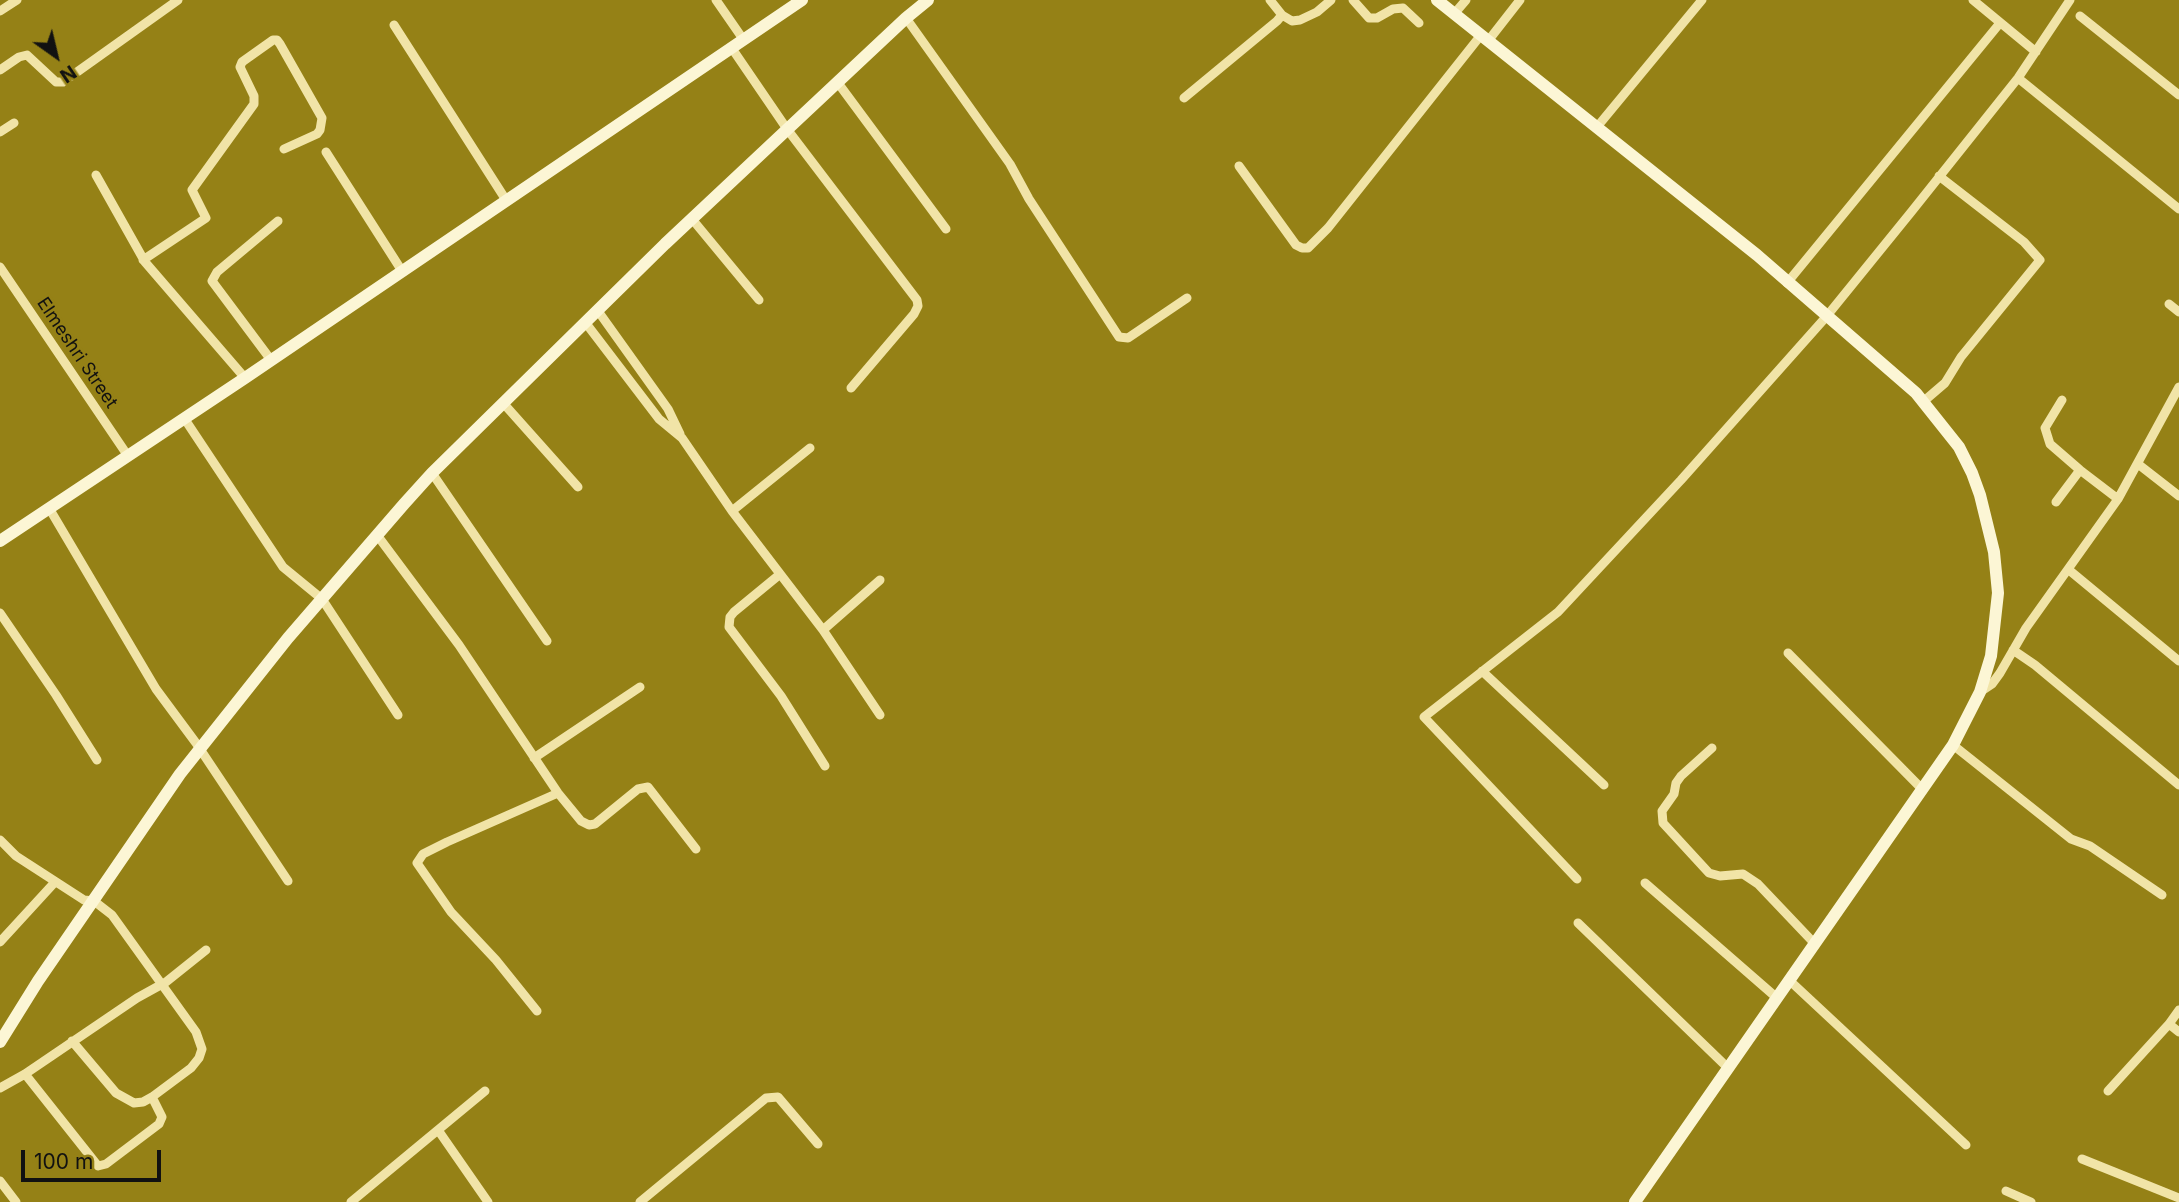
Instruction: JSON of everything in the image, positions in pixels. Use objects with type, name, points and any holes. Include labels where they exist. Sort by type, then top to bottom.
[{"type":"main road","points":[[0,541],[802,0]]},
{"type":"main road","points":[[0,1042],[38,981],[180,774],[255,678],[432,473],[692,219],[928,0]]},
{"type":"main road","points":[[1437,0],[1757,255],[1826,317],[1876,356],[1924,401],[1959,447],[1972,473],[1990,531],[1998,593],[1992,656],[1980,692],[1953,745],[1636,1202]]},
{"type":"street","points":[[0,11],[17,0]]},
{"type":"street","points":[[0,70],[19,57],[27,55],[56,82],[63,82],[178,0]]},
{"type":"street","points":[[716,0],[743,39]]},
{"type":"street","points":[[1270,0],[1282,15],[1292,21],[1317,12],[1331,0]]},
{"type":"street","points":[[1353,0],[1370,18],[1403,8],[1419,23]]},
{"type":"street","points":[[1454,14],[1466,0]]},
{"type":"street","points":[[1239,166],[1296,245],[1308,248],[1328,229],[1484,38],[1520,0]]},
{"type":"street","points":[[1597,127],[1702,0]]},
{"type":"street","points":[[1973,0],[2036,52]]},
{"type":"street","points":[[1577,879],[1424,718],[1558,612],[1681,480],[1826,317],[2018,78],[2070,0]]},
{"type":"street","points":[[1184,98],[1282,15]]},
{"type":"street","points":[[2080,16],[2179,95]]},
{"type":"street","points":[[906,18],[1010,164],[1029,199],[1119,337],[1128,338],[1186,298]]},
{"type":"street","points":[[1787,283],[2000,23]]},
{"type":"street","points":[[394,26],[506,201]]},
{"type":"street","points":[[143,260],[206,218],[191,191],[192,188],[254,104],[254,96],[240,67],[242,62],[273,40],[280,44],[322,118],[317,134],[285,149]]},
{"type":"street","points":[[731,47],[787,130],[917,300],[918,306],[914,314],[851,388]]},
{"type":"street","points":[[2018,78],[2179,209]]},
{"type":"street","points":[[838,83],[946,229]]},
{"type":"street","points":[[0,132],[13,123]]},
{"type":"street","points":[[326,152],[401,271]]},
{"type":"street","points":[[96,176],[143,260],[245,378]]},
{"type":"street","points":[[1924,401],[1945,383],[1961,357],[2040,260],[2024,242],[1940,176]]},
{"type":"street","points":[[692,219],[759,300]]},
{"type":"street","points":[[271,359],[212,281],[217,272],[278,220]]},
{"type":"street","name":"Elmeshri Street","points":[[0,267],[128,456]]},
{"type":"street","points":[[2169,304],[2179,312]]},
{"type":"street","points":[[598,311],[668,409],[682,438],[732,512],[823,631],[880,715]]},
{"type":"street","points":[[585,323],[659,419],[682,438]]},
{"type":"street","points":[[1980,692],[1992,684],[2012,650],[2118,499],[2179,387]]},
{"type":"street","points":[[2062,400],[2045,428],[2047,437],[2057,452],[2118,499]]},
{"type":"street","points":[[504,404],[578,486]]},
{"type":"street","points":[[184,418],[282,568],[322,599],[398,715]]},
{"type":"street","points":[[732,512],[810,448]]},
{"type":"street","points":[[2138,464],[2179,496]]},
{"type":"street","points":[[2056,502],[2080,470]]},
{"type":"street","points":[[432,473],[547,641]]},
{"type":"street","points":[[49,508],[156,689],[200,749],[288,881]]},
{"type":"street","points":[[377,535],[459,645],[558,793],[580,821],[589,825],[595,824],[638,789],[648,787],[696,849]]},
{"type":"street","points":[[2069,570],[2179,661]]},
{"type":"street","points":[[779,575],[734,612],[730,617],[729,627],[781,696],[825,766]]},
{"type":"street","points":[[823,631],[880,580]]},
{"type":"street","points":[[0,613],[57,695],[97,760]]},
{"type":"street","points":[[2012,650],[2035,665],[2179,785]]},
{"type":"street","points":[[1788,653],[1923,790]]},
{"type":"street","points":[[1482,671],[1604,785]]},
{"type":"street","points":[[534,758],[640,687]]},
{"type":"street","points":[[1953,745],[2071,839],[2090,846],[2162,895]]},
{"type":"street","points":[[1712,748],[1676,783],[1674,794],[1662,811],[1663,823],[1709,873],[1720,876],[1743,874],[1758,884],[1815,944]]},
{"type":"street","points":[[537,1011],[503,968],[451,912],[417,863],[424,854],[447,842],[558,793]]},
{"type":"street","points":[[0,840],[16,856],[84,901],[94,901],[112,915],[196,1032],[202,1049],[191,1068],[152,1097],[134,1103],[116,1093],[72,1041]]},
{"type":"street","points":[[0,942],[55,882]]},
{"type":"street","points":[[1645,883],[1777,998]]},
{"type":"street","points":[[1578,923],[1728,1068]]},
{"type":"street","points":[[0,1088],[160,985],[206,950]]},
{"type":"street","points":[[1789,980],[1966,1145]]},
{"type":"street","points":[[2108,1091],[2179,1010]]},
{"type":"street","points":[[2169,1024],[2179,1032]]},
{"type":"street","points":[[25,1074],[98,1166],[106,1164],[159,1124],[162,1117],[152,1097]]},
{"type":"street","points":[[351,1202],[485,1091]]},
{"type":"street","points":[[640,1202],[766,1098],[778,1097],[818,1144]]},
{"type":"street","points":[[438,1130],[488,1202]]},
{"type":"street","points":[[2082,1159],[2179,1198]]},
{"type":"street","points":[[0,1181],[16,1202]]},
{"type":"street","points":[[2006,1191],[2032,1202]]}]
